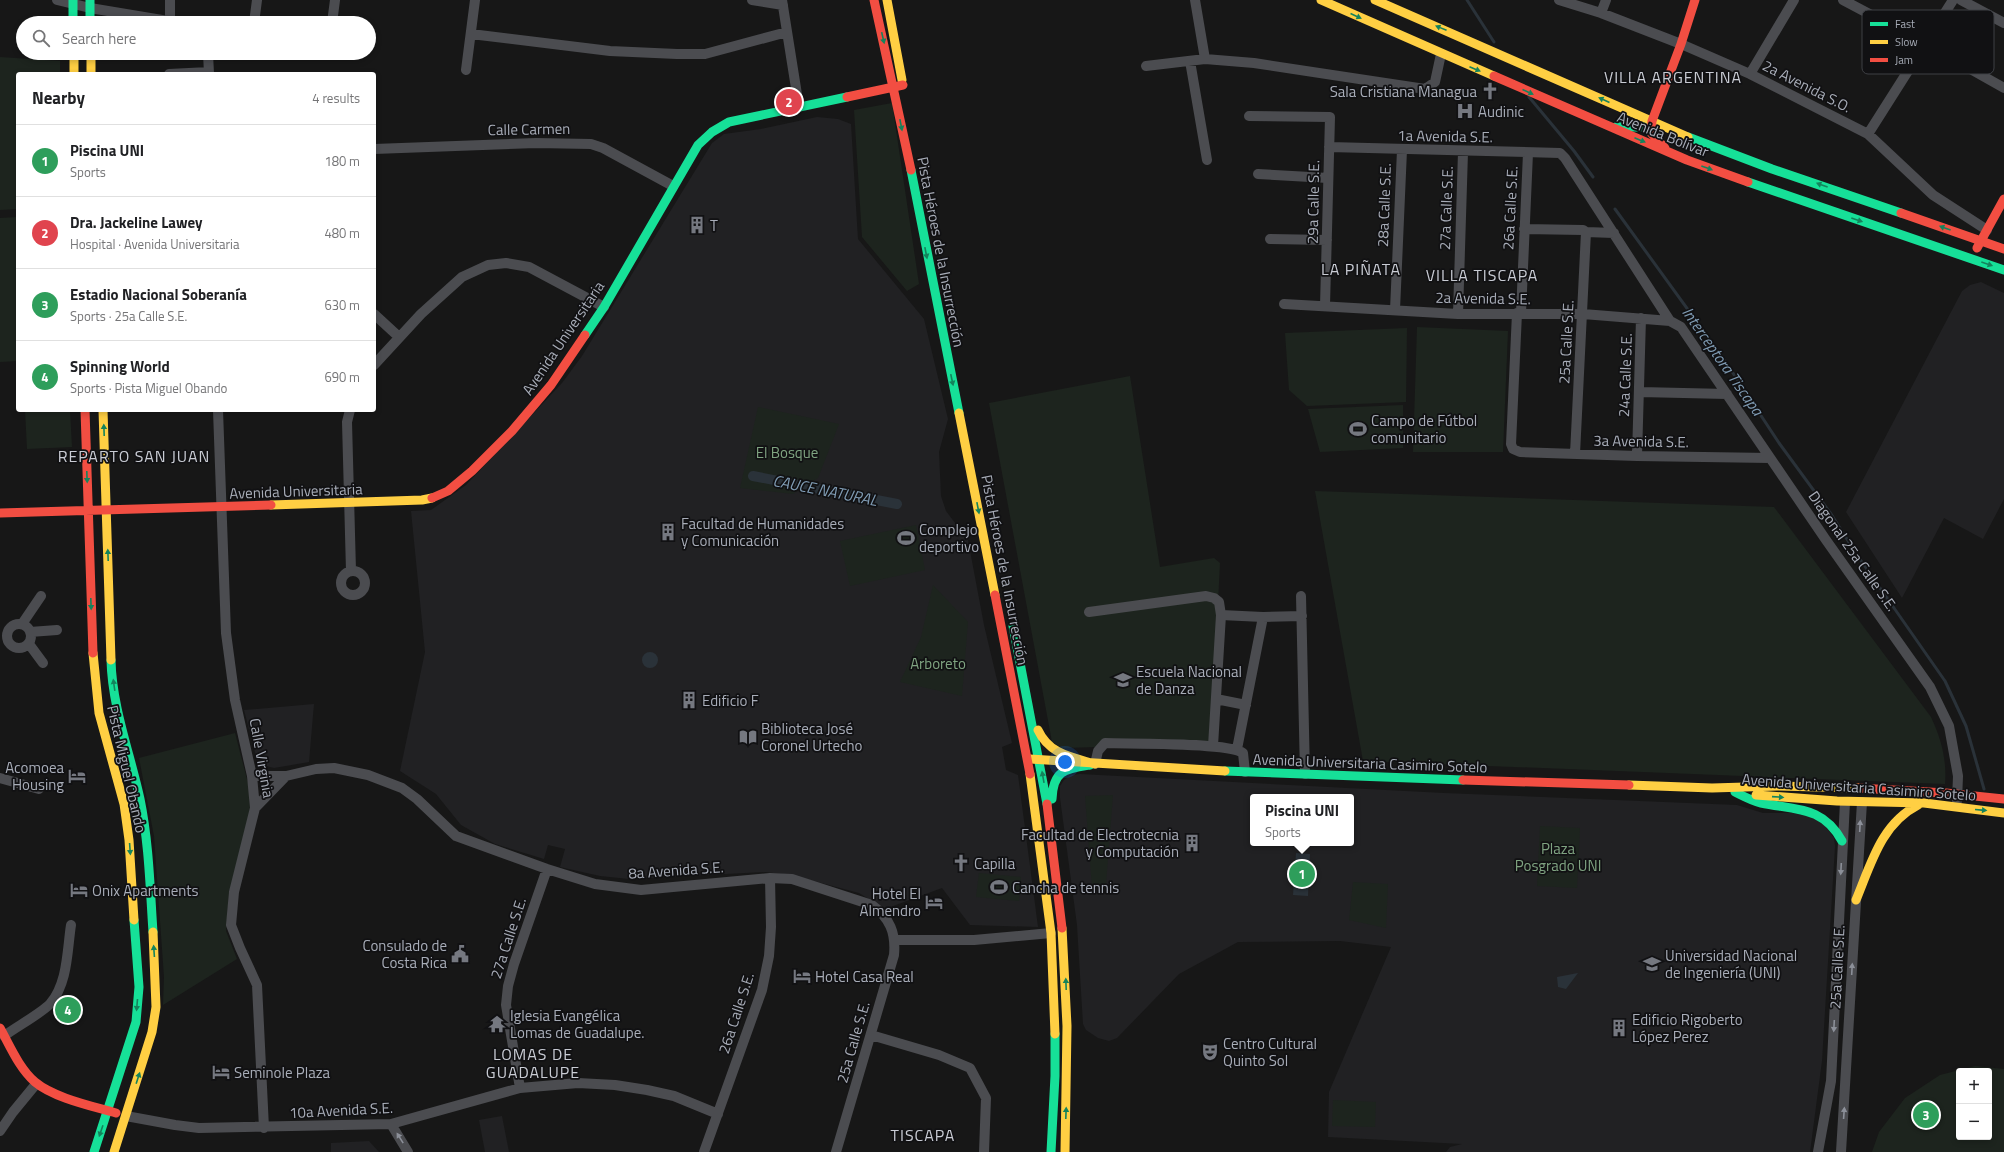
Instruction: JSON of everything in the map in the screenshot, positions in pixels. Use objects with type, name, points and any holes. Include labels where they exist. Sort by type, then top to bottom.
[{"type":"main road","name":"Pista Héroes de la Insurrección","points":[[874,0],[901,88]]},
{"type":"main road","name":"Pista Héroes de la Insurrección","points":[[887,0],[897,50],[901,88],[1028,759],[1051,933],[1055,998],[1055,1076],[1050,1152]]},
{"type":"main road","name":"Avenida Bolívar","points":[[1321,0],[1671,154],[1803,202],[2004,270]]},
{"type":"main road","name":"Avenida Bolívar","points":[[1375,0],[1698,141],[1772,169],[1814,182],[2004,249]]},
{"type":"main road","points":[[1671,154],[1651,133],[1652,121],[1681,44],[1695,0]]},
{"type":"main road","points":[[73,2],[73,16]]},
{"type":"main road","points":[[90,4],[90,16]]},
{"type":"main road","points":[[897,50],[900,11]]},
{"type":"main road","points":[[74,60],[74,72]]},
{"type":"main road","points":[[91,60],[91,72]]},
{"type":"main road","name":"Avenida Universitaria","points":[[0,513],[88,510],[106,511],[422,500],[435,497],[448,491],[472,471],[512,431],[547,390],[604,307],[698,145],[712,132],[729,122],[901,88]]},
{"type":"main road","points":[[1608,127],[1644,127],[1652,121]]},
{"type":"main road","name":"Pista Héroes de la Insurrección","points":[[910,122],[965,392]]},
{"type":"main road","points":[[1971,259],[2004,199]]},
{"type":"main road","name":"Pista Miguel Obando","points":[[85,412],[93,664],[99,713],[124,804],[130,840],[138,987],[136,1022],[94,1152]]},
{"type":"main road","name":"Pista Miguel Obando","points":[[103,412],[111,667],[118,711],[140,799],[147,838],[156,978],[156,1007],[152,1032],[114,1152]]},
{"type":"main road","name":"Pista Héroes de la Insurrección","points":[[1010,616],[1040,759],[1051,823],[1060,899],[1068,1023],[1065,1152]]},
{"type":"main road","points":[[1030,708],[1044,744],[1063,755],[1095,764]]},
{"type":"main road","name":"Avenida Universitaria Casimiro Sotelo","points":[[1028,759],[1245,772],[1712,788],[1739,786],[1852,788],[1958,794],[2004,800]]},
{"type":"main road","points":[[1051,823],[1052,785],[1056,777],[1066,769],[1095,764]]},
{"type":"main road","name":"Avenida Universitaria Casimiro Sotelo","points":[[1712,788],[1735,792],[1845,802],[1862,800],[1924,803],[2004,813]]},
{"type":"main road","points":[[1852,788],[1859,792],[1862,800],[1920,797],[1938,793]]},
{"type":"main road","points":[[1735,792],[1754,801],[1804,809],[1818,814],[1834,827],[1842,841]]},
{"type":"main road","points":[[1856,900],[1888,829],[1901,814],[1912,807],[1924,803]]},
{"type":"main road","points":[[2,1032],[24,1068],[36,1084],[49,1090],[126,1116]]},
{"type":"street","points":[[57,0],[90,4],[147,16]]},
{"type":"street","points":[[170,0],[174,16]]},
{"type":"street","points":[[255,16],[257,0]]},
{"type":"street","points":[[333,16],[335,0]]},
{"type":"street","points":[[466,70],[475,0]]},
{"type":"street","points":[[752,0],[783,3],[799,107]]},
{"type":"street","points":[[1195,0],[1205,59]]},
{"type":"street","name":"2a Avenida S.O.","points":[[1559,0],[1602,13],[1681,44],[1750,74],[1868,134],[1933,195],[1987,230]]},
{"type":"street","points":[[1602,13],[1606,0]]},
{"type":"street","points":[[1843,0],[1862,10]]},
{"type":"street","points":[[1947,10],[1953,0]]},
{"type":"street","points":[[1961,0],[1980,10]]},
{"type":"street","points":[[1750,74],[1791,1]]},
{"type":"street","points":[[1994,18],[2004,23]]},
{"type":"street","points":[[471,34],[610,51],[705,54],[787,32]]},
{"type":"street","points":[[1146,66],[1205,59],[1254,63],[1425,89],[1435,82],[1441,54]]},
{"type":"street","points":[[208,60],[209,72]]},
{"type":"street","points":[[1190,61],[1207,160]]},
{"type":"street","points":[[1868,134],[1907,74]]},
{"type":"street","points":[[1979,74],[2004,88]]},
{"type":"street","name":"29a Calle S.E.","points":[[1249,116],[1330,117],[1325,306]]},
{"type":"street","name":"Calle Carmen","points":[[376,149],[521,143],[591,144],[603,148],[673,186]]},
{"type":"street","name":"1a Avenida S.E.","points":[[1329,147],[1463,152],[1560,153],[1565,158],[1614,233]]},
{"type":"street","name":"28a Calle S.E.","points":[[1395,310],[1402,150]]},
{"type":"street","name":"27a Calle S.E.","points":[[1458,314],[1463,152]]},
{"type":"street","name":"26a Calle S.E.","points":[[1513,449],[1511,444],[1528,153]]},
{"type":"street","points":[[1258,174],[1328,178]]},
{"type":"street","points":[[1524,228],[1583,230],[1586,232],[1614,233],[1670,321]]},
{"type":"street","name":"25a Calle S.E.","points":[[1575,454],[1586,232]]},
{"type":"street","points":[[1270,239],[1327,240]]},
{"type":"street","points":[[376,363],[420,314],[462,277],[488,265],[506,263],[529,267],[604,307]]},
{"type":"street","name":"2a Avenida S.E.","points":[[1284,304],[1458,314],[1583,314],[1670,321],[1681,327]]},
{"type":"street","points":[[376,316],[399,337]]},
{"type":"street","name":"24a Calle S.E.","points":[[1637,456],[1641,318]]},
{"type":"street","name":"Diagonal 25a Calle S.E.","points":[[1681,327],[1770,458],[1930,687],[1949,726],[1958,776],[1957,808]]},
{"type":"street","points":[[1640,392],[1727,394]]},
{"type":"street","name":"Calle Virginia","points":[[218,412],[220,507],[226,640],[235,700],[252,776],[255,808],[234,892],[232,925],[240,948],[257,985],[264,1128]]},
{"type":"street","points":[[350,412],[347,422],[351,571]]},
{"type":"street","name":"3a Avenida S.E.","points":[[1513,449],[1520,452],[1575,454],[1770,458]]},
{"type":"street","points":[[30,632],[28,644],[21,649],[13,648],[3,637],[11,627],[22,624],[41,596]]},
{"type":"street","points":[[1089,612],[1206,596],[1214,598],[1219,602],[1221,615],[1213,746]]},
{"type":"street","points":[[1301,596],[1305,774]]},
{"type":"street","points":[[1221,615],[1263,617],[1302,616]]},
{"type":"street","points":[[1237,748],[1263,617]]},
{"type":"street","points":[[22,624],[30,632],[58,630]]},
{"type":"street","points":[[28,644],[42,663]]},
{"type":"street","points":[[1216,699],[1246,705]]},
{"type":"street","points":[[1095,764],[1098,751],[1105,743],[1213,746],[1237,748],[1242,753],[1245,772]]},
{"type":"street","name":"8a Avenida S.E.","points":[[252,776],[286,776],[316,769],[334,768],[351,770],[385,780],[402,788],[417,799],[456,836],[547,869],[595,884],[641,890],[770,878],[792,879],[872,905],[882,912],[896,940]]},
{"type":"street","points":[[255,808],[286,776]]},
{"type":"street","points":[[0,778],[39,789]]},
{"type":"street","name":"25a Calle S.E.","points":[[1841,1152],[1862,800]]},
{"type":"street","name":"25a Calle S.E.","points":[[1818,1152],[1831,1081],[1845,802]]},
{"type":"street","name":"27a Calle S.E.","points":[[520,1088],[506,1005],[508,986],[514,964],[547,869]]},
{"type":"street","name":"26a Calle S.E.","points":[[704,1152],[762,990],[770,948],[770,878]]},
{"type":"street","points":[[2,1032],[50,1004],[60,987],[64,973],[71,925]]},
{"type":"street","points":[[896,940],[974,940],[1051,933]]},
{"type":"street","name":"25a Calle S.E.","points":[[836,1152],[894,955],[896,940]]},
{"type":"street","points":[[1836,990],[1851,991]]},
{"type":"street","points":[[871,1035],[939,1055],[970,1068],[986,1098],[984,1152]]},
{"type":"street","name":"10a Avenida S.E.","points":[[126,1116],[199,1128],[264,1128],[391,1124],[520,1088],[578,1083],[621,1086],[674,1096],[718,1114]]},
{"type":"street","points":[[0,1131],[13,1112],[36,1084]]},
{"type":"street","points":[[391,1124],[408,1152]]},
{"type":"shaded area","points":[[817,117],[838,119],[851,124],[858,239],[924,319],[948,419],[939,452],[941,496],[946,511],[968,540],[984,625],[1012,743],[1002,747],[1006,770],[1018,775],[1038,927],[970,925],[942,888],[885,909],[859,893],[791,875],[765,872],[629,879],[600,876],[560,867],[565,849],[548,845],[544,859],[495,844],[461,825],[436,794],[400,771],[425,652],[411,511],[431,510],[466,485],[562,383],[582,356],[712,143],[724,134],[761,129]]},
{"type":"shaded area","points":[[1981,282],[2004,293],[2004,499],[1983,539],[1944,518],[1902,598],[1846,512],[1962,291],[1970,285]]},
{"type":"shaded area","points":[[650,652],[656,654],[658,660],[656,666],[650,668],[644,666],[642,660],[644,654]]},
{"type":"shaded area","points":[[314,704],[309,762],[274,768],[258,764],[244,710]]},
{"type":"shaded area","name":"Universidad Nacional de Ingeniería (UNI)","points":[[1080,774],[1444,793],[1737,805],[1763,813],[1793,813],[1820,819],[1834,838],[1835,846],[1822,1061],[1810,1152],[1446,1152],[1450,1147],[1462,1144],[1328,1137],[1329,1092],[1391,947],[1340,941],[1238,942],[1179,974],[1117,1038],[1109,1041],[1098,1038],[1086,1030],[1083,1024],[1077,925],[1060,798],[1060,786],[1064,780],[1071,775]]},
{"type":"shaded area","points":[[1296,853],[1310,854],[1308,896],[1293,895]]},
{"type":"shaded area","points":[[1578,973],[1566,989],[1558,987],[1557,977]]},
{"type":"shaded area","points":[[502,1116],[509,1152],[485,1152],[479,1120]]},
{"type":"shaded area","points":[[369,1141],[379,1152],[331,1152],[331,1143]]},
{"type":"green space","points":[[0,57],[16,58],[16,60],[60,61],[60,72],[16,72],[16,209],[0,210]]},
{"type":"green space","points":[[892,103],[919,284],[907,291],[862,237],[854,110]]},
{"type":"green space","points":[[16,217],[16,361],[0,362],[0,218]]},
{"type":"green space","points":[[1417,327],[1508,331],[1503,452],[1413,452]]},
{"type":"green space","points":[[1407,328],[1406,402],[1307,406],[1289,390],[1285,333]]},
{"type":"green space","points":[[1130,376],[1160,567],[1214,558],[1220,563],[1211,744],[1062,748],[1052,742],[989,403]]},
{"type":"green space","name":"Campo de Fútbol comunitario","points":[[1403,405],[1403,448],[1320,452],[1308,409]]},
{"type":"green space","name":"El Bosque","points":[[758,407],[839,424],[818,478],[793,494],[740,488]]},
{"type":"green space","points":[[25,412],[70,412],[72,447],[27,449]]},
{"type":"green space","points":[[1315,491],[1774,507],[1931,717],[1938,733],[1944,758],[1945,784],[1363,761]]},
{"type":"green space","points":[[916,525],[925,570],[850,586],[840,541]]},
{"type":"green space","name":"Arboreto","points":[[933,585],[968,622],[962,696],[900,682],[921,637]]},
{"type":"green space","points":[[235,733],[249,787],[250,810],[229,893],[226,931],[237,959],[163,1005],[164,977],[154,836],[139,758]]},
{"type":"green space","points":[[1113,795],[1106,892],[1092,888],[1085,796]]},
{"type":"green space","name":"Plaza Posgrado UNI","points":[[1540,826],[1580,828],[1577,888],[1537,886]]},
{"type":"green space","points":[[979,873],[1021,877],[1019,901],[976,897]]},
{"type":"green space","points":[[1353,882],[1388,884],[1386,928],[1349,920]]},
{"type":"green space","points":[[1975,1066],[2004,1069],[2004,1152],[1872,1152],[1879,1132],[1905,1098],[1940,1075],[1956,1071],[1956,1140],[1992,1140],[1992,1068],[1967,1068]]},
{"type":"green space","points":[[1333,1100],[1376,1102],[1375,1127],[1332,1126]]},
{"type":"waterway","points":[[1467,0],[1494,42]]},
{"type":"waterway","name":"Interceptora Tiscapa","points":[[1529,97],[1574,151],[1593,177]]},
{"type":"waterway","name":"Interceptora Tiscapa","points":[[1615,209],[1723,358],[1779,443],[1831,514],[1857,555],[1945,681],[1966,726],[1984,789]]},
{"type":"waterway","name":"CAUCE NATURAL","points":[[753,476],[897,504]]},
{"type":"traffic: fast","points":[[73,0],[73,16]]},
{"type":"traffic: fast","points":[[90,0],[90,16]]},
{"type":"traffic: fast","points":[[585,335],[604,307],[698,145],[712,132],[729,122],[847,97]]},
{"type":"traffic: fast","points":[[1616,127],[1644,127],[1652,121]]},
{"type":"traffic: fast","points":[[1688,137],[1772,169],[1901,213]]},
{"type":"traffic: fast","points":[[911,170],[959,413]]},
{"type":"traffic: fast","points":[[1748,182],[2004,270]]},
{"type":"traffic: fast","points":[[1013,626],[1047,804]]},
{"type":"traffic: fast","points":[[111,660],[112,678],[118,713],[136,782],[143,816],[149,866],[153,932]]},
{"type":"traffic: fast","points":[[1052,799],[1055,782],[1062,773],[1067,770],[1090,765]]},
{"type":"traffic: fast","points":[[1225,771],[1463,780]]},
{"type":"traffic: fast","points":[[1735,792],[1758,802],[1797,809],[1817,815],[1826,821],[1842,841]]},
{"type":"traffic: fast","points":[[94,1152],[136,1022],[139,987],[134,920]]},
{"type":"traffic: fast","points":[[1051,1152],[1055,1076],[1055,1034]]},
{"type":"traffic: slow","points":[[887,0],[902,80]]},
{"type":"traffic: slow","points":[[1321,0],[1494,76]]},
{"type":"traffic: slow","points":[[1375,0],[1688,137]]},
{"type":"traffic: slow","points":[[74,60],[74,72]]},
{"type":"traffic: slow","points":[[91,60],[91,72]]},
{"type":"traffic: slow","points":[[103,412],[111,660]]},
{"type":"traffic: slow","points":[[959,413],[995,595]]},
{"type":"traffic: slow","points":[[271,505],[422,500],[432,498]]},
{"type":"traffic: slow","points":[[93,653],[99,713],[124,804],[129,840],[134,920]]},
{"type":"traffic: slow","points":[[1038,730],[1048,744],[1055,749],[1069,756],[1095,764]]},
{"type":"traffic: slow","points":[[1030,759],[1225,771]]},
{"type":"traffic: slow","points":[[1030,774],[1051,933],[1055,1034]]},
{"type":"traffic: slow","points":[[1629,785],[1712,788],[1778,786],[1858,788]]},
{"type":"traffic: slow","points":[[1756,795],[1837,801],[1924,803],[2004,813]]},
{"type":"traffic: slow","points":[[1856,900],[1872,859],[1886,834],[1905,813],[1918,805]]},
{"type":"traffic: slow","points":[[1062,928],[1067,1026],[1065,1152]]},
{"type":"traffic: slow","points":[[114,1152],[152,1032],[156,1007],[153,932]]},
{"type":"traffic: jam","points":[[874,0],[911,170]]},
{"type":"traffic: jam","points":[[1665,148],[1651,133],[1652,121],[1681,44],[1695,0]]},
{"type":"traffic: jam","points":[[1494,76],[1687,160],[1748,182]]},
{"type":"traffic: jam","points":[[847,97],[903,85]]},
{"type":"traffic: jam","points":[[1977,248],[2004,199]]},
{"type":"traffic: jam","points":[[1901,213],[2004,249]]},
{"type":"traffic: jam","points":[[432,498],[448,491],[472,471],[512,431],[551,385],[585,335]]},
{"type":"traffic: jam","points":[[85,412],[93,653]]},
{"type":"traffic: jam","points":[[0,513],[271,505]]},
{"type":"traffic: jam","points":[[995,595],[1030,774]]},
{"type":"traffic: jam","points":[[1463,780],[1629,785]]},
{"type":"traffic: jam","points":[[1858,788],[1946,793],[2004,799]]},
{"type":"traffic: jam","points":[[1047,804],[1062,928]]},
{"type":"traffic: jam","points":[[0,1028],[24,1070],[43,1088],[63,1097],[116,1113]]},
{"type":"place","name":"Sala Cristiana Managua","points":[[1490,91]]},
{"type":"place","name":"Dra. Jackeline Lawey","points":[[789,102]]},
{"type":"place","name":"Audinic","points":[[1465,111]]},
{"type":"place","name":"T","points":[[697,225]]},
{"type":"place","name":"Campo de Fútbol comunitario","points":[[1358,429]]},
{"type":"place","name":"Facultad de Humanidades y Comunicación","points":[[668,532]]},
{"type":"place","name":"Complejo deportivo","points":[[906,538]]},
{"type":"place","name":"Escuela Nacional de Danza","points":[[1123,680]]},
{"type":"place","name":"Edificio F","points":[[689,700]]},
{"type":"place","name":"Biblioteca José Coronel Urtecho","points":[[748,737]]},
{"type":"place","name":"Acomoea Housing","points":[[77,776]]},
{"type":"place","name":"Facultad de Electrotecnia y Computación","points":[[1192,843]]},
{"type":"place","name":"Capilla","points":[[961,863]]},
{"type":"place","name":"Piscina UNI","points":[[1302,874]]},
{"type":"place","name":"Cancha de tennis","points":[[999,887]]},
{"type":"place","name":"Onix Apartments","points":[[79,890]]},
{"type":"place","name":"Hotel El Almendro","points":[[934,902]]},
{"type":"place","name":"Consulado de Costa Rica","points":[[460,954]]},
{"type":"place","name":"Universidad Nacional de Ingeniería (UNI)","points":[[1652,964]]},
{"type":"place","name":"Hotel Casa Real","points":[[802,976]]},
{"type":"place","name":"Spinning World","points":[[68,1010]]},
{"type":"place","name":"Iglesia Evangélica Lomas de Guadalupe.","points":[[497,1024]]},
{"type":"place","name":"Edificio Rigoberto López Perez","points":[[1619,1028]]},
{"type":"place","name":"Centro Cultural Quinto Sol","points":[[1210,1052]]},
{"type":"place","name":"Seminole Plaza","points":[[221,1072]]},
{"type":"place","name":"Estadio Nacional Soberanía","points":[[1926,1115]]},
{"type":"district","name":"VILLA ARGENTINA","points":[[1673,77]]},
{"type":"district","name":"LA PIÑATA","points":[[1361,269]]},
{"type":"district","name":"VILLA TISCAPA","points":[[1482,275]]},
{"type":"district","name":"REPARTO SAN JUAN","points":[[134,456]]},
{"type":"district","name":"LOMAS DE GUADALUPE","points":[[533,1063]]},
{"type":"district","name":"TISCAPA","points":[[923,1135]]}]
